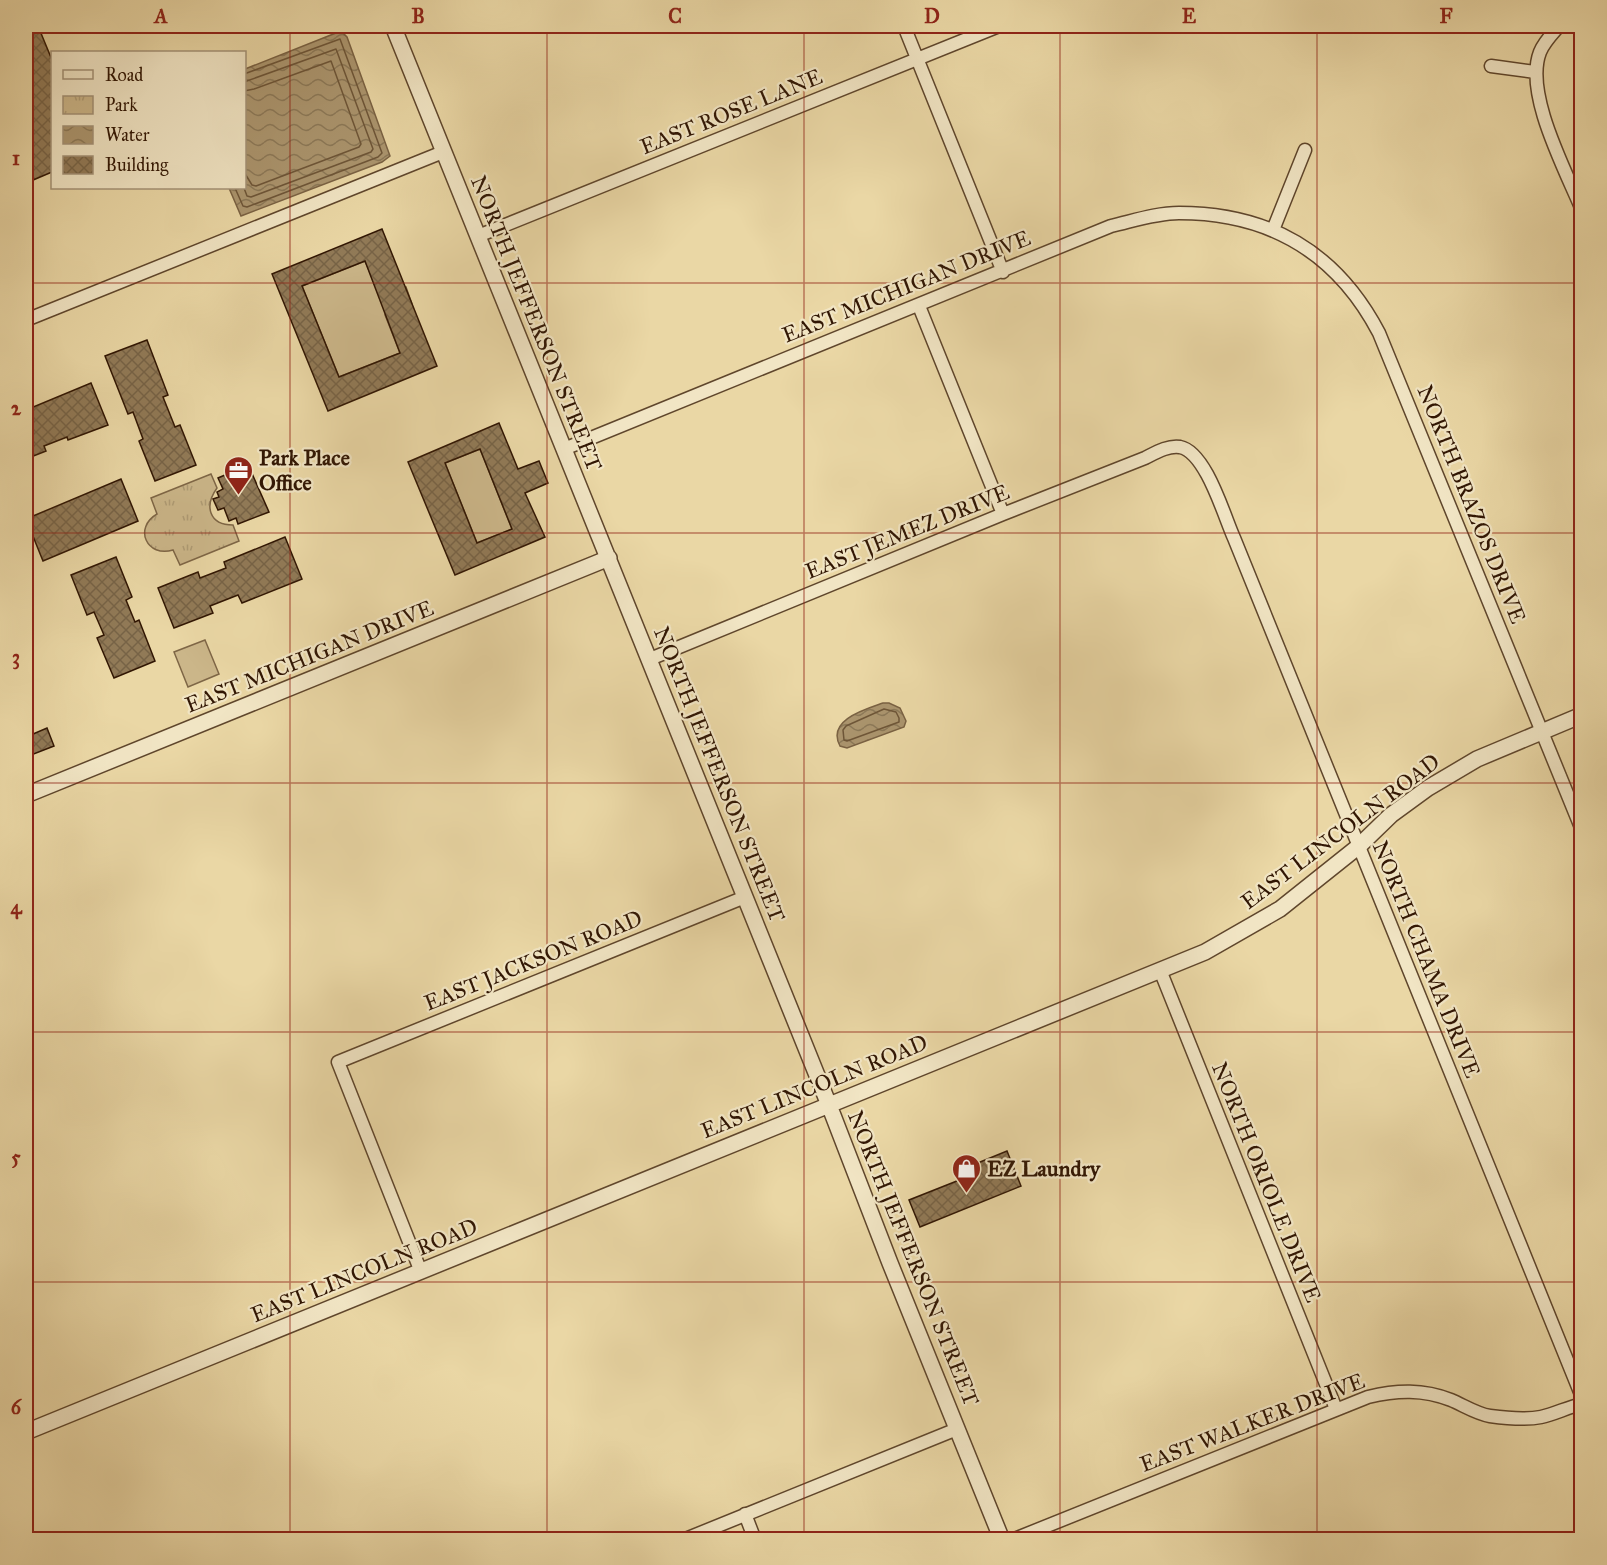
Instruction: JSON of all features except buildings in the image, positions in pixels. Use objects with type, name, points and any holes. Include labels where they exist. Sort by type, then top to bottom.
[{"type":"street","name":"NORTH JEFFERSON STREET","points":[[393,26],[650,659],[1002,1539]]},
{"type":"street","points":[[904,26],[1003,272]]},
{"type":"street","name":"EAST ROSE LANE","points":[[478,236],[999,26]]},
{"type":"street","points":[[1559,26],[1540,50],[1535,72],[1539,105],[1581,210]]},
{"type":"street","points":[[1491,66],[1535,72]]},
{"type":"street","points":[[1273,230],[1305,150]]},
{"type":"street","points":[[26,320],[443,152]]},
{"type":"street","name":"EAST MICHIGAN DRIVE","points":[[564,449],[1003,272],[1111,226],[1177,213],[1233,218],[1273,230]]},
{"type":"street","name":"NORTH BRAZOS DRIVE","points":[[1273,230],[1294,240],[1329,265],[1365,306],[1379,333],[1581,830]]},
{"type":"street","points":[[919,306],[1004,514]]},
{"type":"street","name":"EAST JEMEZ DRIVE","points":[[650,659],[1163,449],[1180,447]]},
{"type":"street","name":"NORTH CHAMA DRIVE","points":[[1180,447],[1193,454],[1203,466],[1581,1397]]},
{"type":"street","name":"EAST MICHIGAN DRIVE","points":[[26,795],[609,558]]},
{"type":"street","name":"EAST LINCOLN ROAD","points":[[26,1432],[1205,952],[1280,909],[1359,846],[1391,815],[1428,788],[1477,759],[1581,715]]},
{"type":"street","name":"EAST JACKSON ROAD","points":[[421,1272],[338,1062],[745,897]]},
{"type":"street","name":"NORTH ORIOLE DRIVE","points":[[1160,970],[1336,1409]]},
{"type":"street","name":"EAST WALKER DRIVE","points":[[1012,1539],[1368,1397],[1403,1390],[1448,1399],[1488,1416],[1540,1418],[1581,1404]]},
{"type":"street","points":[[683,1539],[957,1429]]},
{"type":"street","points":[[745,1514],[755,1539]]},
{"type":"green space","points":[[365,261],[380,297],[406,287],[412,304],[385,315],[400,353],[339,377],[302,286]]},
{"type":"green space","points":[[480,449],[512,529],[477,543],[445,463]]},
{"type":"green space","points":[[211,474],[217,488],[211,501],[211,513],[219,522],[233,525],[239,541],[180,565],[173,550],[156,550],[146,540],[146,527],[157,514],[151,498]]},
{"type":"green space","points":[[205,640],[219,674],[188,687],[174,652]]},
{"type":"water","points":[[341,31],[347,37],[390,156],[382,162],[241,216],[229,189],[246,189],[246,69]]},
{"type":"water","points":[[883,703],[900,708],[906,721],[904,727],[847,748],[840,746],[837,737],[838,729],[843,723],[858,712]]},
{"type":"place","name":"Park Place Office","points":[[238,496]]},
{"type":"place","name":"EZ Laundry","points":[[966,1194]]}]
